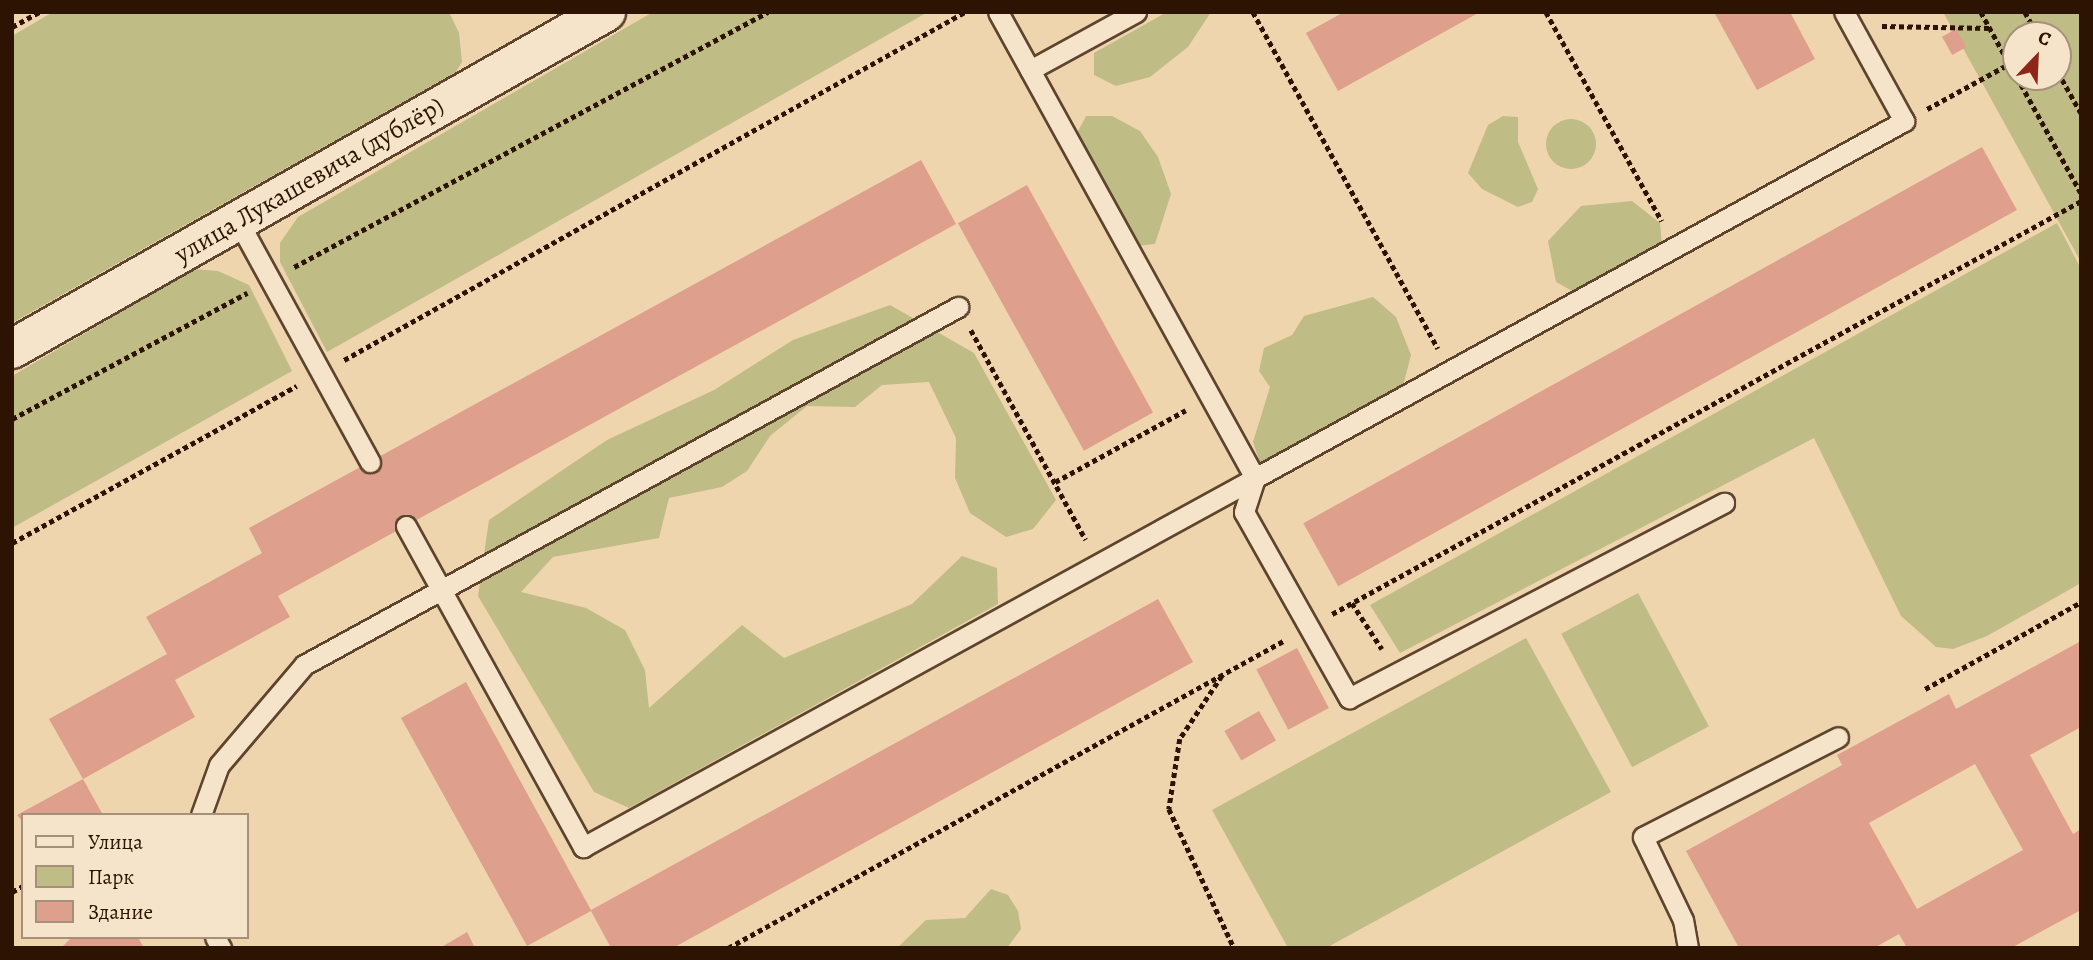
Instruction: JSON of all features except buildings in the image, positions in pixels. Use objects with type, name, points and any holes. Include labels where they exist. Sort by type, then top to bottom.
[{"type":"street","name":"улица Лукашевича (дублёр)","points":[[12,349],[606,12]]},
{"type":"lane","points":[[998,12],[1255,478],[1244,512],[1349,698],[1724,503]]},
{"type":"lane","points":[[1030,70],[1136,12]]},
{"type":"lane","points":[[406,526],[583,846],[1904,121],[1844,12]]},
{"type":"lane","points":[[238,221],[370,461]]},
{"type":"lane","points":[[202,813],[219,765],[304,665],[958,307]]},
{"type":"lane","points":[[1688,948],[1683,920],[1643,837],[1838,737]]},
{"type":"path","points":[[12,27],[39,12]]},
{"type":"path","points":[[12,419],[768,12]]},
{"type":"path","points":[[12,543],[965,12]]},
{"type":"path","points":[[1253,12],[1451,370]]},
{"type":"path","points":[[1546,12],[1676,247]]},
{"type":"path","points":[[1981,12],[2002,50]]},
{"type":"path","points":[[1880,26],[1990,28]]},
{"type":"path","points":[[1904,121],[2002,68]]},
{"type":"path","points":[[2024,91],[2081,193]]},
{"type":"path","points":[[2069,91],[2081,113]]},
{"type":"path","points":[[728,948],[2081,201]]},
{"type":"path","points":[[1055,482],[1194,406]]},
{"type":"path","points":[[1925,689],[2081,602]]},
{"type":"path","points":[[1352,603],[1398,671]]},
{"type":"path","points":[[1223,675],[1180,739],[1169,809],[1234,948]]},
{"type":"green space","points":[[53,12],[449,12],[459,33],[462,62],[456,72],[12,323],[12,36]]},
{"type":"green space","points":[[653,12],[928,12],[327,352],[280,262],[280,243],[298,217]]},
{"type":"green space","points":[[1167,12],[1211,12],[1188,47],[1150,77],[1116,86],[1094,75],[1094,53]]},
{"type":"green space","points":[[1943,12],[2080,12],[2081,262]]},
{"type":"green space","points":[[1086,116],[1112,116],[1140,131],[1158,157],[1171,194],[1155,244],[1136,246],[1076,135]]},
{"type":"green space","points":[[1503,116],[1518,117],[1518,142],[1538,189],[1532,202],[1518,207],[1482,189],[1468,173],[1488,125]]},
{"type":"green space","points":[[1571,119],[1589,126],[1596,144],[1589,162],[1571,169],[1553,162],[1546,144],[1553,126]]},
{"type":"green space","points":[[1632,201],[1660,223],[1662,246],[1576,293],[1556,282],[1548,241],[1581,206]]},
{"type":"green space","points":[[2057,223],[2081,269],[2081,583],[1987,636],[1953,649],[1936,647],[1901,616],[1814,438],[1400,653],[1370,605]]},
{"type":"green space","points":[[194,269],[218,271],[249,285],[292,371],[12,528],[12,376]]},
{"type":"green space","points":[[1373,297],[1396,317],[1411,355],[1402,390],[1260,463],[1253,442],[1270,387],[1259,371],[1264,348],[1292,335],[1304,316]]},
{"type":"green space","points":[[890,305],[974,353],[1056,500],[1033,529],[1006,537],[970,513],[955,478],[956,438],[929,382],[882,385],[855,407],[807,406],[770,436],[747,471],[722,487],[669,498],[659,538],[553,557],[521,592],[586,608],[625,630],[645,670],[649,708],[742,625],[784,658],[912,604],[962,556],[997,568],[998,604],[629,808],[594,792],[478,596],[489,520],[607,440],[714,390],[793,340]]},
{"type":"green space","points":[[1638,593],[1709,726],[1632,767],[1561,634]]},
{"type":"green space","points":[[1526,638],[1611,792],[1326,948],[1288,948],[1212,810]]},
{"type":"green space","points":[[991,889],[1008,895],[1018,911],[1021,929],[1007,948],[897,948],[926,920],[965,918]]}]
